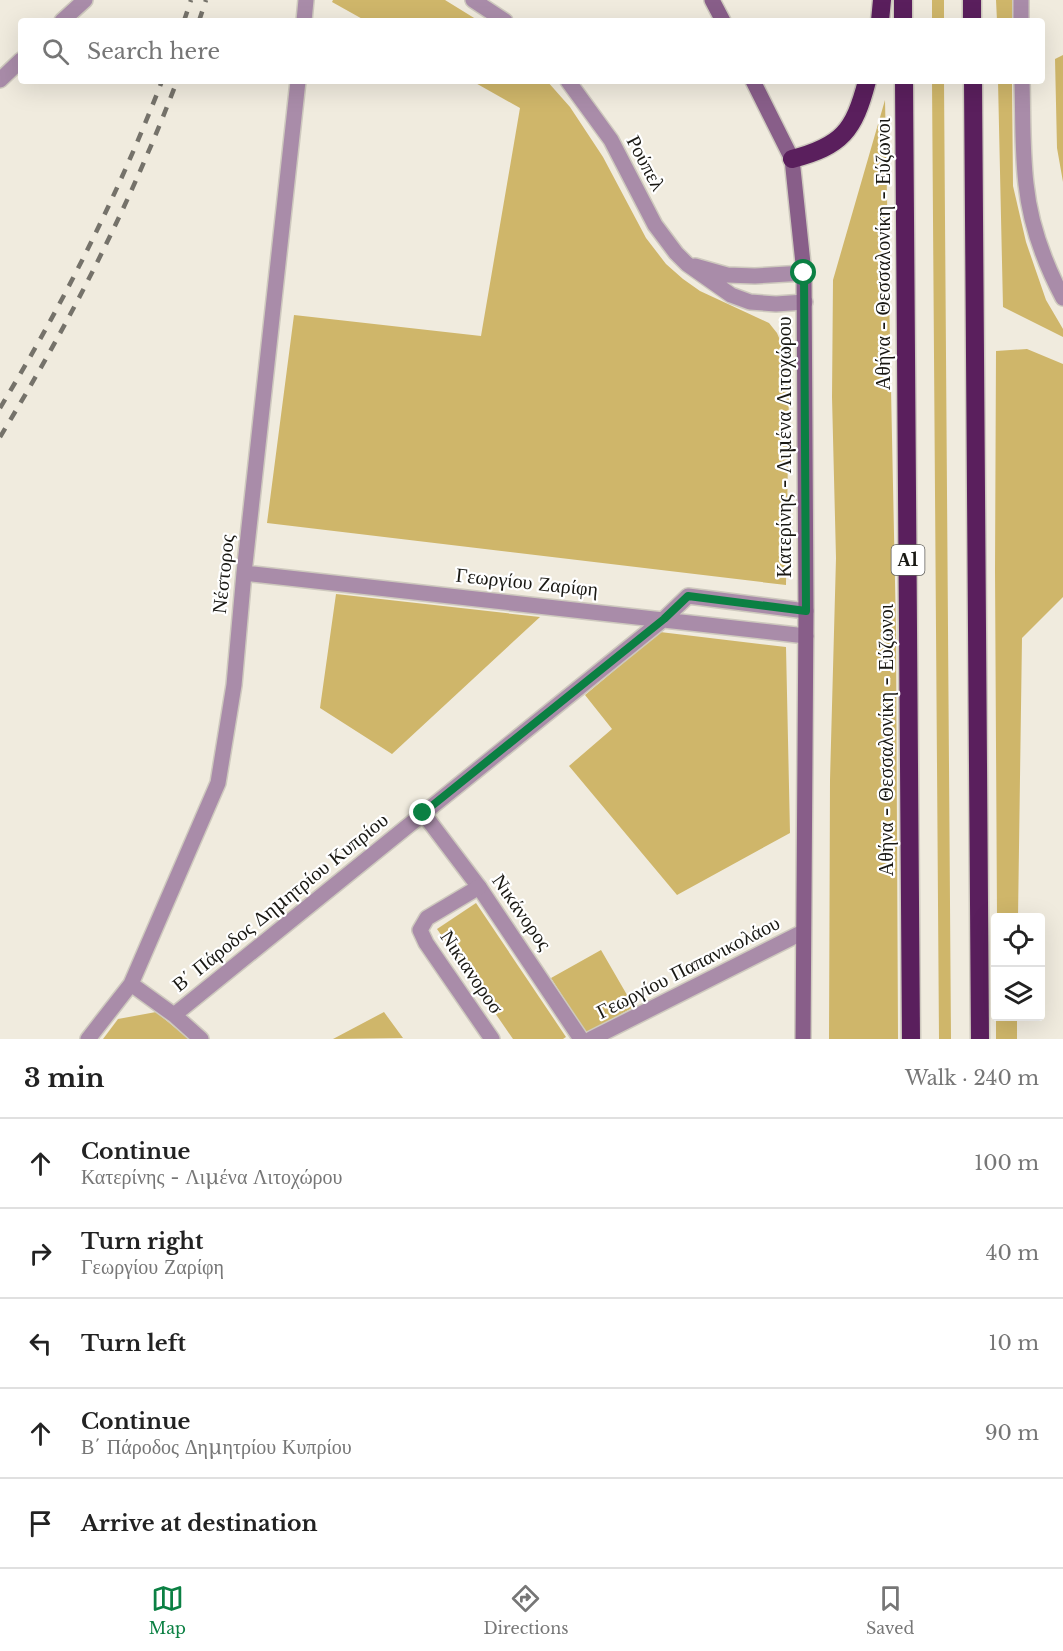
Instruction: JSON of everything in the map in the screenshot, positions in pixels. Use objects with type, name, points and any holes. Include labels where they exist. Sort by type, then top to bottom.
[{"type":"highway","points":[[880,18],[882,0]]},
{"type":"highway","points":[[903,0],[903,18]]},
{"type":"highway","points":[[972,0],[972,18]]},
{"type":"highway","points":[[792,159],[834,144],[849,128],[866,84]]},
{"type":"highway","name":"Αθήνα - Θεσσαλονίκη - Εύζωνοι","points":[[904,84],[911,1039]]},
{"type":"highway","points":[[973,84],[980,1039]]},
{"type":"main road","points":[[712,0],[721,18]]},
{"type":"main road","name":"Κατερίνης - Λιμένα Λιτοχώρου","points":[[754,84],[792,159],[804,273],[806,636],[803,1039]]},
{"type":"street","points":[[65,18],[85,0]]},
{"type":"street","points":[[304,18],[306,0]]},
{"type":"street","points":[[473,0],[500,18]]},
{"type":"street","points":[[1021,0],[1022,18]]},
{"type":"street","points":[[0,80],[18,63]]},
{"type":"street","name":"Νέστορος","points":[[88,1039],[131,984],[218,783],[234,685],[297,84]]},
{"type":"street","name":"Ρούπελ","points":[[570,84],[611,140],[655,225],[687,264],[731,296],[750,302],[776,304],[805,302]]},
{"type":"street","points":[[1022,84],[1026,185],[1035,227],[1051,275],[1063,298]]},
{"type":"street","points":[[687,264],[727,275],[804,273]]},
{"type":"street","name":"Γεωργίου Ζαρίφη","points":[[244,573],[806,636]]},
{"type":"street","name":"Β΄ Πάροδος Δημητρίου Κυπρίου","points":[[174,1015],[664,619],[688,596],[806,611]]},
{"type":"street","name":"Νικάνορος","points":[[423,813],[479,887],[581,1039]]},
{"type":"street","name":"Νικιανοροσ","points":[[479,887],[427,918],[420,930],[426,943],[492,1039]]},
{"type":"street","name":"Γεωργίου Παπανικολάου","points":[[591,1039],[803,932]]},
{"type":"street","points":[[131,984],[174,1015],[201,1039]]},
{"type":"shaded area","points":[[333,0],[445,0],[474,18],[361,18],[332,2]]},
{"type":"shaded area","points":[[932,0],[944,0],[944,18],[932,18]]},
{"type":"shaded area","points":[[996,0],[1012,0],[1012,18],[997,18]]},
{"type":"shaded area","points":[[1063,55],[1063,182],[1057,148],[1055,59]]},
{"type":"shaded area","points":[[477,84],[550,84],[570,107],[603,157],[646,238],[666,264],[700,291],[769,323],[777,333],[786,354],[789,389],[786,585],[267,523],[294,315],[481,336],[520,108]]},
{"type":"shaded area","points":[[932,84],[944,84],[951,1039],[939,1039]]},
{"type":"shaded area","points":[[998,84],[1012,84],[1013,186],[1026,242],[1046,300],[1063,329],[1063,337],[1003,307]]},
{"type":"shaded area","points":[[885,100],[896,630],[898,1039],[829,1039],[830,780],[836,558],[832,397],[833,280]]},
{"type":"shaded area","points":[[1027,349],[1063,364],[1063,597],[1022,638],[1018,913],[997,913],[996,351]]},
{"type":"shaded area","points":[[336,594],[540,617],[392,754],[320,708]]},
{"type":"shaded area","points":[[660,632],[786,647],[790,833],[677,895],[569,766],[612,729],[585,695]]},
{"type":"shaded area","points":[[476,903],[566,1037],[563,1039],[513,1039],[437,929]]},
{"type":"shaded area","points":[[601,950],[634,1007],[586,1033],[551,978]]},
{"type":"shaded area","points":[[156,1012],[189,1039],[103,1039],[118,1019]]},
{"type":"shaded area","points":[[384,1012],[403,1038],[333,1039]]},
{"type":"shaded area","points":[[996,1021],[1017,1021],[1017,1039],[996,1039]]},
{"type":"railway","points":[[185,18],[191,0]]},
{"type":"railway","points":[[200,18],[206,0]]},
{"type":"railway","points":[[0,408],[46,329],[88,248],[127,166],[161,84]]},
{"type":"railway","points":[[0,437],[97,263],[139,174],[176,84]]},
{"type":"route","points":[[423,813],[664,619],[688,596],[806,611],[804,273]]}]
